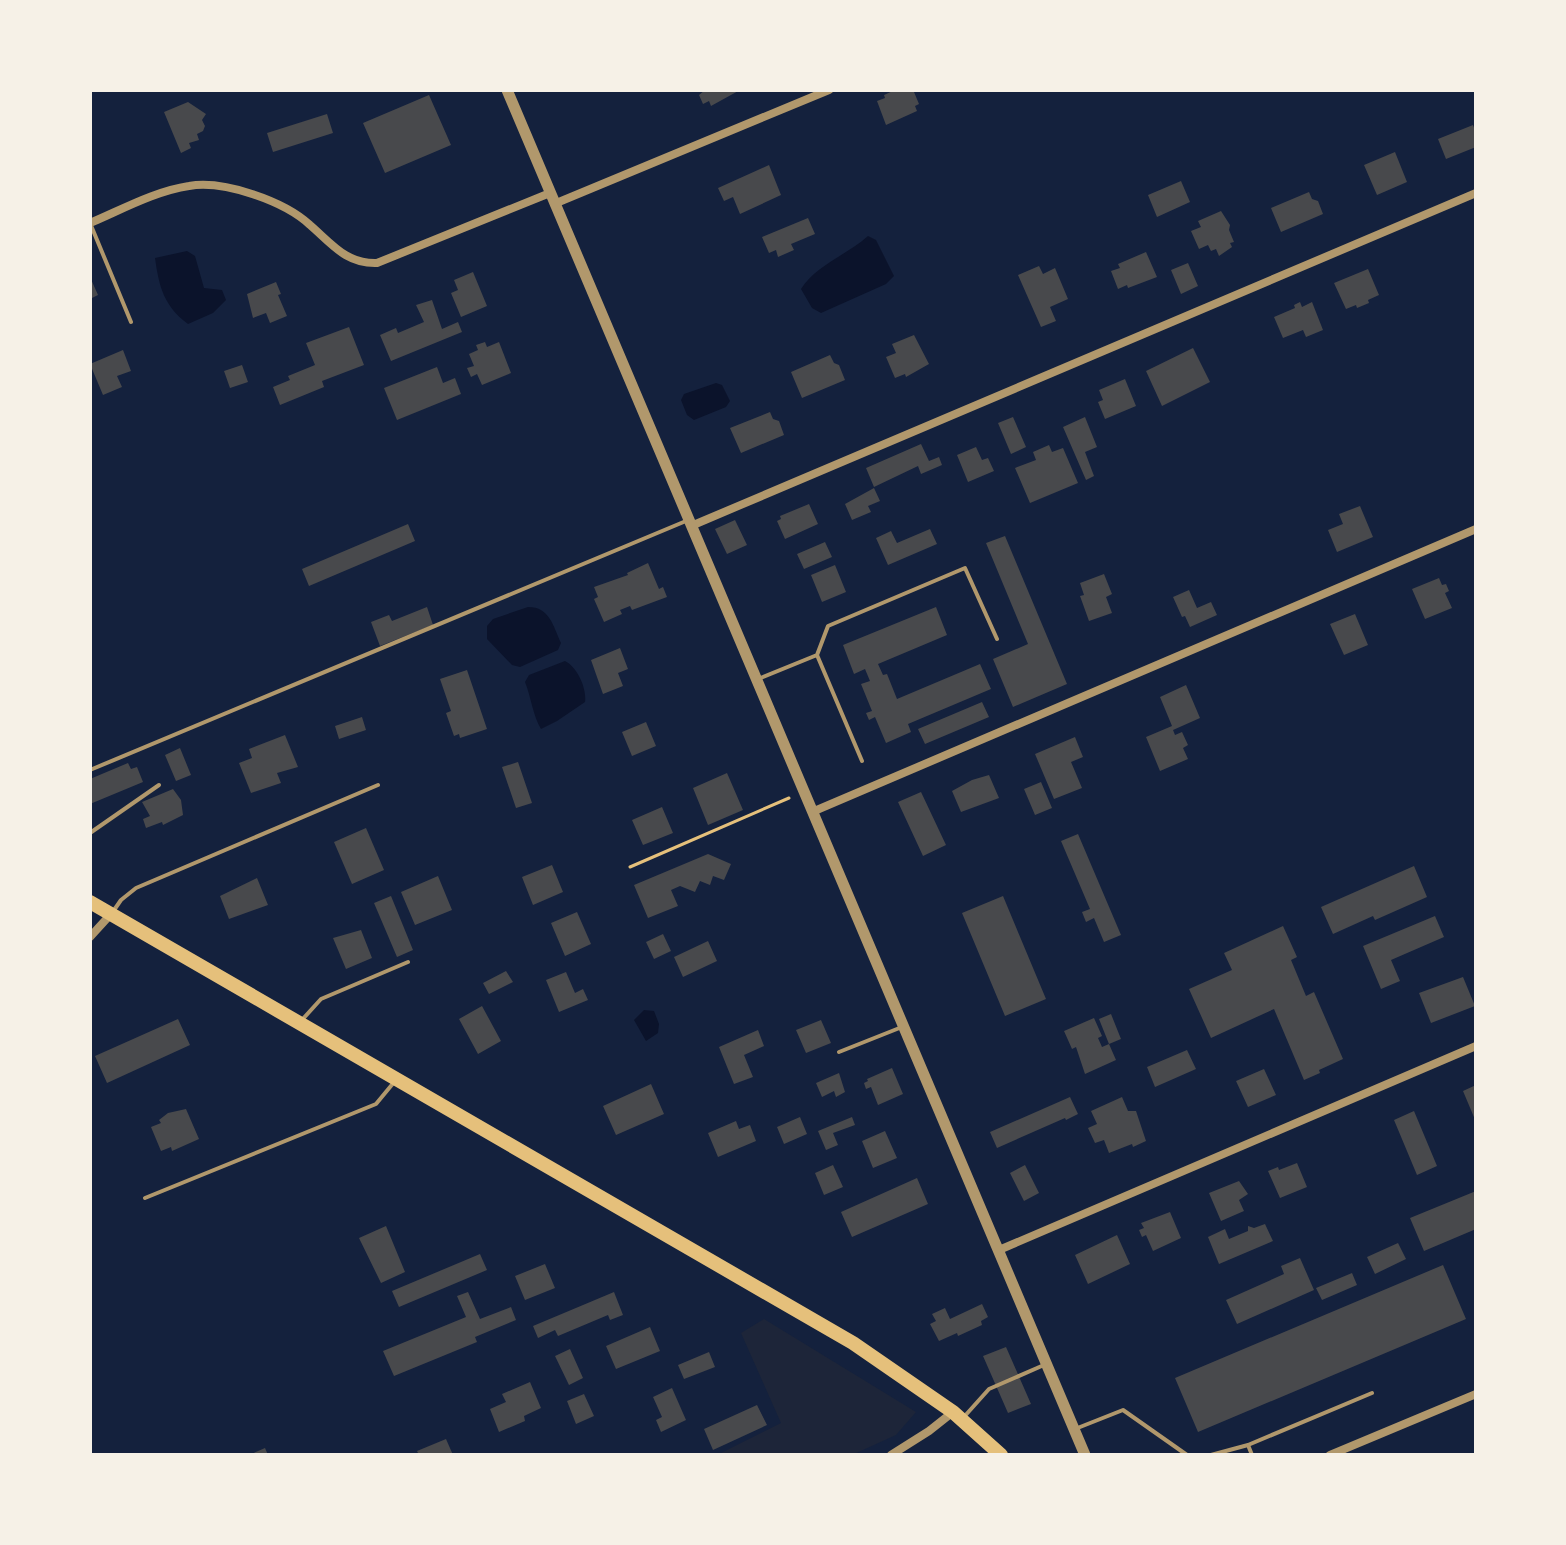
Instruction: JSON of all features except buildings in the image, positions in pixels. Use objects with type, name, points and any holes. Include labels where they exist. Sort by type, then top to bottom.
[{"type":"main road","points":[[90,902],[853,1343],[957,1416],[1001,1455]]},
{"type":"street","points":[[507,90],[1085,1455]]},
{"type":"street","points":[[90,223],[190,185],[231,189],[272,201],[292,211],[348,258],[362,264],[377,263],[552,199],[829,90]]},
{"type":"street","points":[[690,523],[1476,193]]},
{"type":"street","points":[[812,812],[1476,529]]},
{"type":"street","points":[[90,937],[111,914]]},
{"type":"street","points":[[999,1250],[1476,1046]]},
{"type":"street","points":[[1330,1455],[1476,1394]]},
{"type":"street","points":[[891,1455],[957,1416]]},
{"type":"lane","points":[[90,223],[131,322]]},
{"type":"lane","points":[[90,770],[690,523]]},
{"type":"lane","points":[[862,761],[817,655],[828,626],[965,568],[997,639]]},
{"type":"lane","points":[[756,680],[817,655]]},
{"type":"lane","points":[[90,833],[159,785]]},
{"type":"lane","points":[[111,914],[121,900],[136,888],[378,785]]},
{"type":"lane","points":[[299,1023],[321,999],[408,962]]},
{"type":"lane","points":[[839,1052],[904,1026]]},
{"type":"lane","points":[[145,1198],[376,1104],[396,1079]]},
{"type":"lane","points":[[957,1416],[989,1389],[1046,1364]]},
{"type":"lane","points":[[1211,1455],[1248,1445],[1372,1393]]},
{"type":"lane","points":[[1074,1429],[1123,1410],[1187,1455]]},
{"type":"lane","points":[[1248,1445],[1252,1455]]},
{"type":"path","points":[[630,867],[804,792]]},
{"type":"shaded area","points":[[868,236],[876,240],[894,276],[886,284],[821,313],[812,308],[801,289],[807,281]]},
{"type":"shaded area","points":[[187,251],[195,256],[204,288],[222,290],[226,300],[213,313],[188,324],[173,310],[164,295],[155,258]]},
{"type":"shaded area","points":[[716,383],[722,385],[730,401],[726,407],[694,420],[687,415],[681,400],[684,394]]},
{"type":"shaded area","points":[[528,607],[546,614],[561,643],[558,650],[520,667],[512,665],[487,639],[487,626],[493,619]]},
{"type":"shaded area","points":[[565,661],[580,678],[585,702],[541,729],[525,682],[529,675]]},
{"type":"shaded area","points":[[644,1010],[654,1011],[659,1024],[658,1033],[646,1041],[634,1020]]},
{"type":"shaded area","points":[[764,1319],[916,1412],[896,1435],[852,1455],[717,1455],[781,1423],[741,1333]]}]
